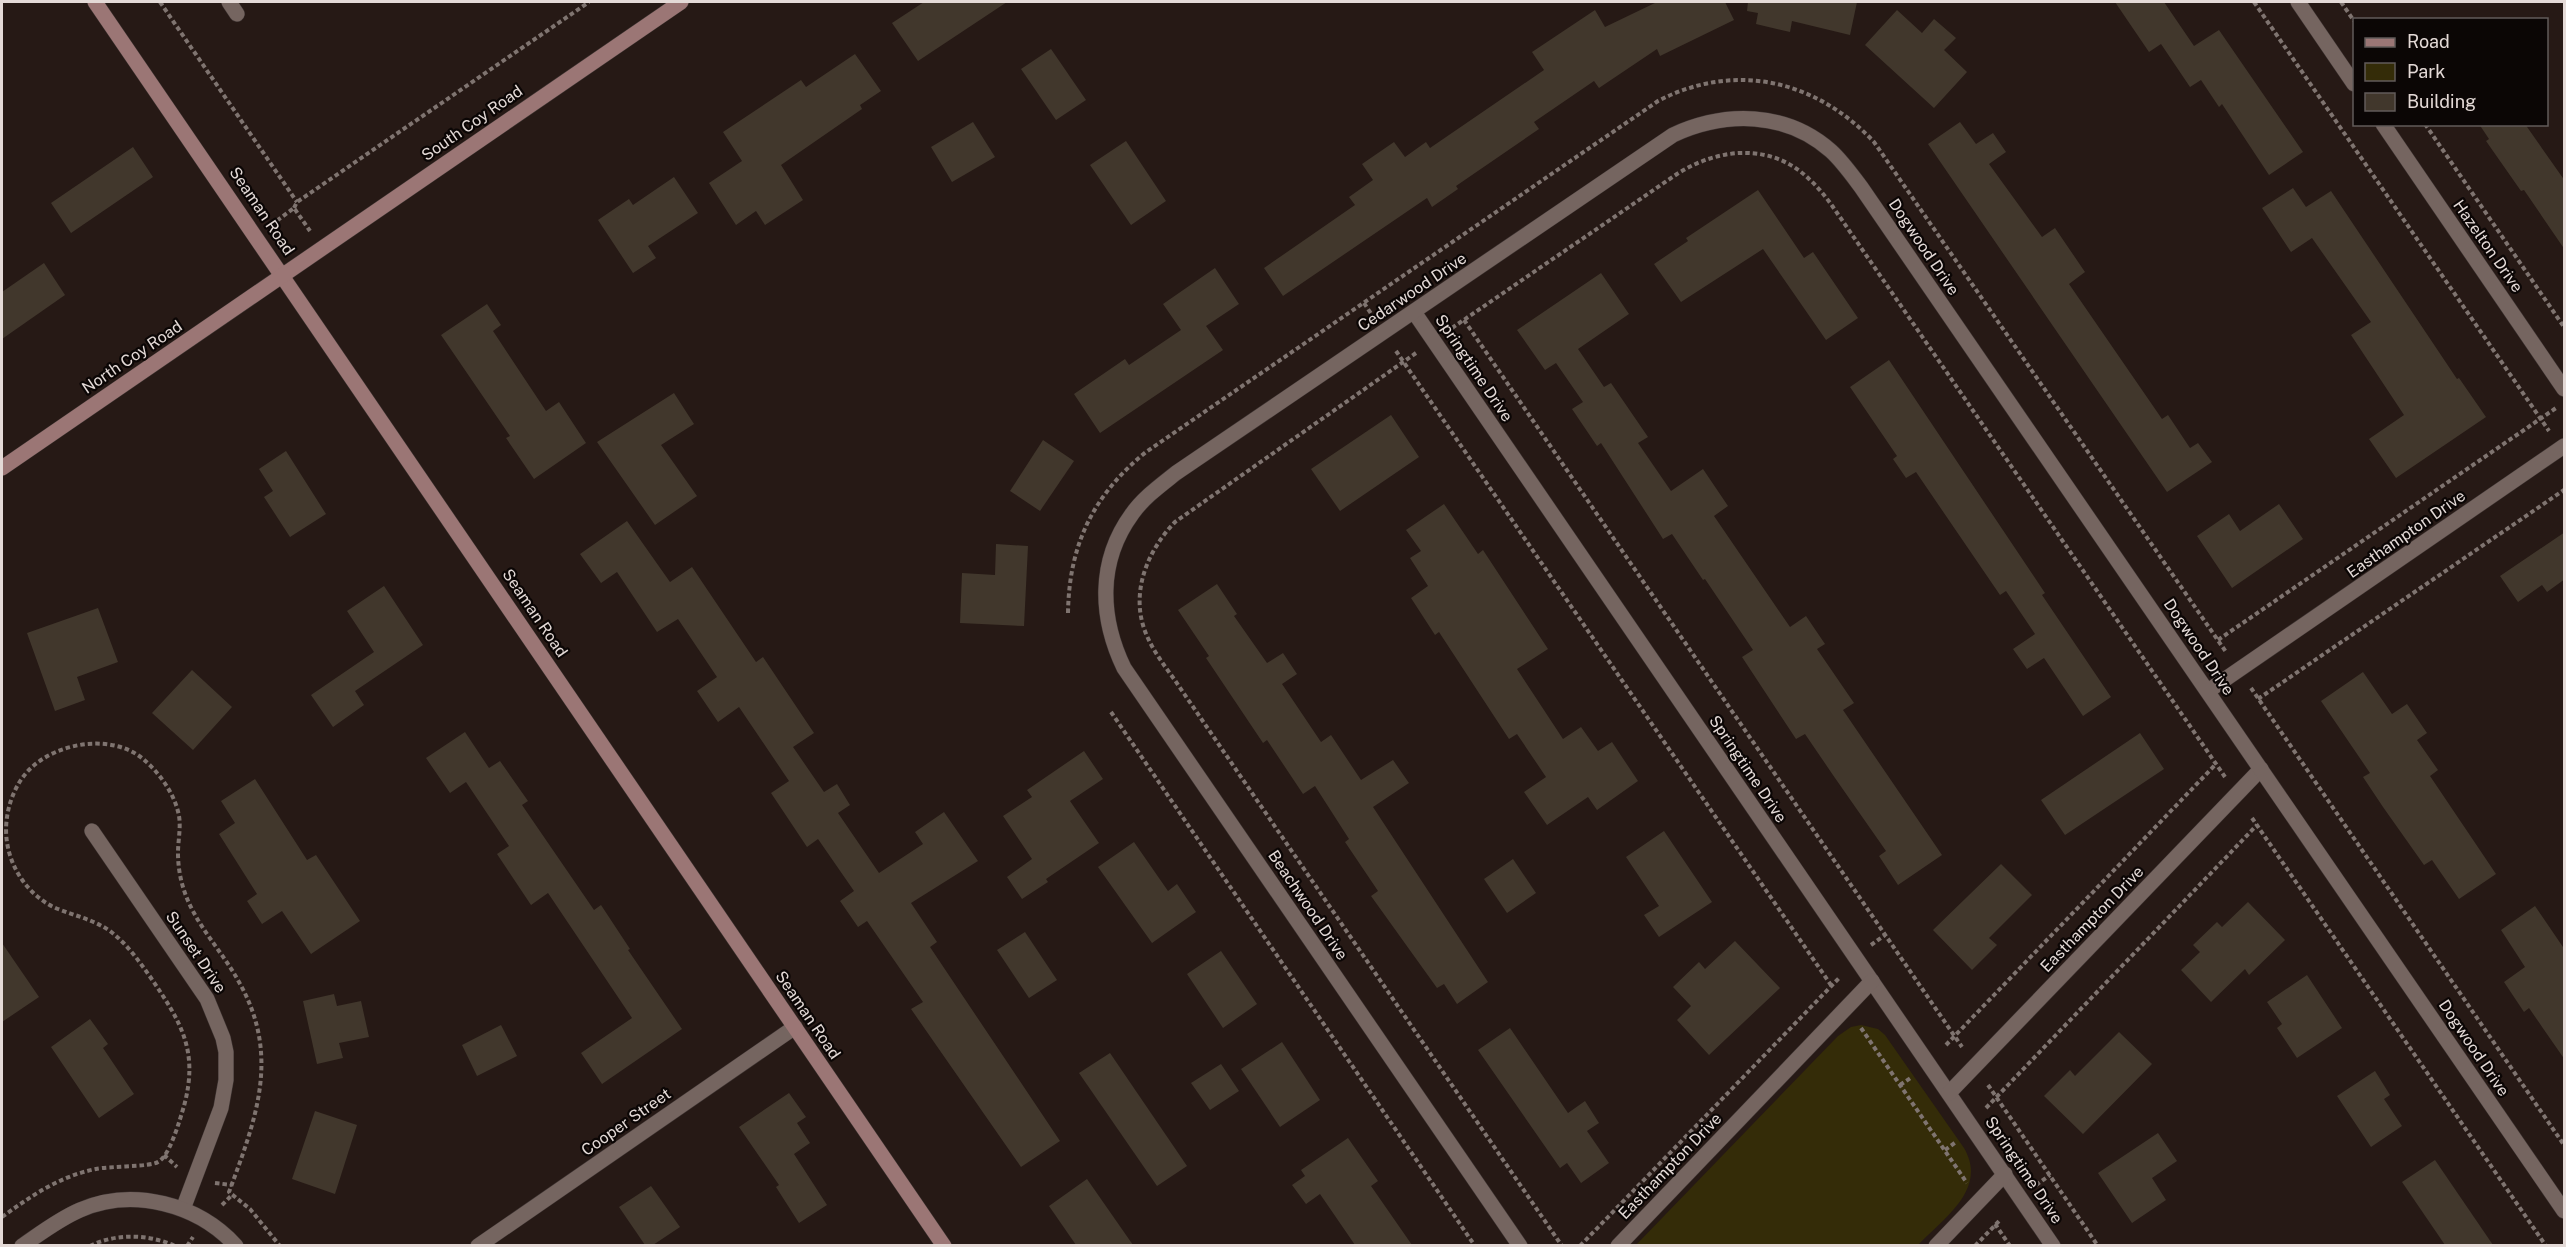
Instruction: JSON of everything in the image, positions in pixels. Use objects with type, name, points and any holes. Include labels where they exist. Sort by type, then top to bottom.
[{"type":"street","name":"Seaman Road","points":[[95,2],[284,275],[944,1245]]},
{"type":"street","name":"South Coy Road","points":[[284,275],[681,2]]},
{"type":"street","points":[[2298,2],[2353,81]]},
{"type":"street","name":"Cedarwood Drive","points":[[1108,571],[1121,532],[1132,513],[1160,485],[1673,135],[1693,126],[1738,118],[1785,124]]},
{"type":"street","name":"Dogwood Drive","points":[[1785,124],[1811,137],[1831,151],[1861,187],[2565,1211]]},
{"type":"street","name":"Hazelton Drive","points":[[2384,126],[2565,389]]},
{"type":"street","name":"North Coy Road","points":[[2,468],[284,275]]},
{"type":"street","name":"Springtime Drive","points":[[1414,312],[2053,1245]]},
{"type":"street","name":"Easthampton Drive","points":[[2208,691],[2563,447]]},
{"type":"street","name":"Beachwood Drive","points":[[1108,571],[1105,598],[1107,623],[1114,647],[1124,668],[1520,1245]]},
{"type":"street","name":"Easthampton Drive","points":[[1949,1093],[2261,769]]},
{"type":"street","name":"Sunset Drive","points":[[92,831],[207,999],[223,1038],[226,1052],[226,1080],[221,1108],[183,1209]]},
{"type":"street","name":"Easthampton Drive","points":[[1618,1245],[1872,981]]},
{"type":"street","name":"Cooper Street","points":[[478,1245],[795,1027]]},
{"type":"street","points":[[1936,1245],[2005,1174]]},
{"type":"street","points":[[22,1245],[82,1209],[123,1200],[151,1201],[183,1209],[206,1220],[236,1245]]},
{"type":"path","points":[[160,2],[297,202]]},
{"type":"path","points":[[256,235],[294,208],[297,202],[589,2]]},
{"type":"path","points":[[2254,2],[2540,419],[2563,447]]},
{"type":"path","points":[[2341,2],[2353,18]]},
{"type":"path","points":[[1068,613],[1071,574],[1078,542],[1095,508],[1118,477],[1146,452],[1644,109],[1690,87],[1727,80],[1760,81],[1799,89],[1846,116],[1862,128],[1886,157],[2228,655]]},
{"type":"path","points":[[2427,126],[2565,327]]},
{"type":"path","points":[[1452,329],[1677,174],[1705,158],[1738,153],[1755,154],[1774,157],[1792,167],[1808,177],[1833,207],[2225,778]]},
{"type":"path","points":[[294,208],[322,249]]},
{"type":"path","points":[[1364,303],[1373,316]]},
{"type":"path","points":[[1464,320],[1962,1047]]},
{"type":"path","points":[[1396,351],[1835,991]]},
{"type":"path","points":[[1418,351],[1175,522],[1154,548],[1147,562],[1141,588],[1141,616],[1146,634],[1161,660],[1562,1245]]},
{"type":"path","points":[[2218,640],[2565,403]]},
{"type":"path","points":[[2258,699],[2565,490]]},
{"type":"path","points":[[2248,684],[2565,1145]]},
{"type":"path","points":[[1111,712],[1475,1245]]},
{"type":"path","points":[[2,1217],[46,1187],[70,1175],[120,1165],[157,1163],[162,1159],[173,1137],[187,1091],[190,1064],[180,1022],[137,958],[126,945],[100,925],[43,901],[23,882],[9,854],[6,826],[11,800],[16,788],[30,769],[49,756],[68,748],[92,743],[105,744],[129,750],[141,757],[158,774],[168,789],[179,816],[178,859],[183,888],[197,918],[238,980],[252,1013],[261,1047],[262,1084],[252,1127],[229,1192],[250,1209],[280,1245]]},
{"type":"path","points":[[1946,1045],[2216,764]]},
{"type":"path","points":[[2252,818],[2546,1245]]},
{"type":"path","points":[[1986,1108],[2257,825]]},
{"type":"path","points":[[1868,947],[1885,935]]},
{"type":"path","points":[[1580,1245],[1840,977]]},
{"type":"path","points":[[1861,1028],[1972,1190]]},
{"type":"path","points":[[1900,1085],[1913,1075]]},
{"type":"path","points":[[1988,1085],[2098,1245]]},
{"type":"path","points":[[1945,1150],[1958,1140]]},
{"type":"path","points":[[2032,1187],[2050,1175]]},
{"type":"path","points":[[1992,1219],[2010,1245]]},
{"type":"path","points":[[1975,1245],[2001,1219]]},
{"type":"path","points":[[90,1245],[126,1236],[154,1238],[175,1245]]},
{"type":"green space","points":[[1861,1025],[1878,1029],[1885,1035],[1964,1148],[1970,1163],[1971,1177],[1967,1190],[1960,1202],[1940,1224],[1918,1245],[1636,1245],[1838,1036],[1851,1027]]},
{"type":"building","points":[[924,2],[1007,2],[918,61],[892,23]]},
{"type":"building","points":[[1657,2],[1725,2],[1734,20],[1660,56],[1657,49],[1599,88],[1594,81],[1534,122],[1539,129],[1456,186],[1458,189],[1432,207],[1427,198],[1283,296],[1264,268],[1355,205],[1349,197],[1373,180],[1362,164],[1394,142],[1405,157],[1426,142],[1430,148],[1544,70],[1532,52],[1595,10],[1605,27]]},
{"type":"building","points":[[1748,2],[1857,2],[1850,35],[1792,21],[1790,32],[1756,24],[1758,13],[1747,11]]},
{"type":"building","points":[[2115,2],[2164,2],[2194,46],[2219,30],[2303,152],[2269,175],[2222,104],[2219,107],[2201,80],[2190,87],[2161,44],[2149,52]]},
{"type":"building","points":[[1897,10],[1922,33],[1934,19],[1956,38],[1944,50],[1967,72],[1934,108],[1865,45]]},
{"type":"building","points":[[1051,49],[1086,100],[1056,120],[1021,69]]},
{"type":"building","points":[[855,54],[881,91],[860,105],[862,109],[781,165],[803,200],[765,225],[756,211],[736,225],[709,183],[742,161],[723,132],[801,80],[806,87]]},
{"type":"building","points":[[973,122],[995,157],[952,182],[931,147]]},
{"type":"building","points":[[1960,122],[1976,144],[1993,133],[2006,152],[1989,164],[2042,237],[2055,228],[2085,272],[2069,284],[2162,419],[2168,415],[2190,448],[2198,443],[2212,462],[2167,492],[1928,144]]},
{"type":"building","points":[[2480,126],[2526,126],[2565,181],[2565,250],[2524,190],[2521,191],[2486,141],[2489,139]]},
{"type":"building","points":[[1126,141],[1166,201],[1131,225],[1090,165]]},
{"type":"building","points":[[133,147],[153,177],[71,233],[51,203]]},
{"type":"building","points":[[674,177],[698,213],[648,246],[656,258],[633,273],[598,220],[629,199],[633,205]]},
{"type":"building","points":[[2293,188],[2306,207],[2331,191],[2457,379],[2459,378],[2486,417],[2396,478],[2369,439],[2404,415],[2351,335],[2371,322],[2312,238],[2291,252],[2262,208]]},
{"type":"building","points":[[1758,190],[1804,258],[1813,252],[1858,318],[1826,340],[1763,249],[1681,302],[1654,264],[1688,241],[1686,238]]},
{"type":"building","points":[[44,263],[65,295],[2,339],[2,292]]},
{"type":"building","points":[[1215,268],[1239,304],[1206,326],[1223,350],[1100,433],[1074,394],[1125,359],[1129,365],[1181,330],[1163,304]]},
{"type":"building","points":[[1601,273],[1629,314],[1578,349],[1604,387],[1611,383],[1648,437],[1638,443],[1671,491],[1703,469],[1728,506],[1714,516],[1790,627],[1806,616],[1825,644],[1817,649],[1854,703],[1843,710],[1942,855],[1898,885],[1879,856],[1886,851],[1805,734],[1796,739],[1742,657],[1753,650],[1705,579],[1703,580],[1672,534],[1663,539],[1601,443],[1597,446],[1572,409],[1583,402],[1556,363],[1545,370],[1517,330]]},
{"type":"building","points":[[487,304],[501,325],[493,331],[546,411],[559,402],[586,443],[534,479],[506,438],[510,436],[441,335]]},
{"type":"building","points":[[1889,360],[2045,593],[2042,595],[2111,697],[2083,716],[2044,658],[2027,669],[2013,649],[2035,634],[2006,591],[2000,595],[1916,472],[1906,478],[1893,459],[1897,456],[1850,387]]},
{"type":"building","points":[[674,393],[694,424],[661,445],[697,496],[655,525],[597,442]]},
{"type":"building","points":[[1391,415],[1419,457],[1340,511],[1311,469]]},
{"type":"building","points":[[1043,440],[1074,461],[1040,511],[1010,491]]},
{"type":"building","points":[[286,451],[326,514],[290,537],[264,497],[273,491],[259,469]]},
{"type":"building","points":[[1444,504],[1478,554],[1483,550],[1548,649],[1517,669],[1563,739],[1581,727],[1598,751],[1612,742],[1638,781],[1597,810],[1588,797],[1547,825],[1524,792],[1546,777],[1517,734],[1509,739],[1439,632],[1435,635],[1411,598],[1428,586],[1410,558],[1421,551],[1406,530]]},
{"type":"building","points":[[2279,504],[2303,539],[2232,588],[2197,536],[2229,514],[2240,531]]},
{"type":"building","points":[[627,521],[670,582],[692,567],[756,662],[763,657],[814,733],[793,747],[824,792],[837,784],[850,805],[838,813],[879,873],[923,844],[915,832],[944,812],[978,861],[911,903],[937,942],[930,947],[1060,1141],[1021,1167],[911,1009],[923,1002],[867,921],[858,927],[840,901],[854,891],[818,839],[807,847],[771,793],[789,781],[739,707],[718,722],[697,691],[717,677],[678,619],[657,632],[617,572],[601,583],[580,554]]},
{"type":"building","points":[[2565,532],[2565,579],[2547,592],[2542,585],[2518,602],[2500,576]]},
{"type":"building","points":[[996,544],[1028,546],[1024,626],[960,623],[962,573],[995,575]]},
{"type":"building","points":[[1217,584],[1237,614],[1234,616],[1267,663],[1283,653],[1297,674],[1282,684],[1321,742],[1331,735],[1361,780],[1393,760],[1409,783],[1373,807],[1488,982],[1457,1004],[1444,984],[1437,988],[1371,896],[1378,891],[1345,842],[1349,839],[1315,786],[1303,794],[1267,740],[1263,743],[1206,658],[1209,656],[1178,610]]},
{"type":"building","points":[[384,586],[423,645],[355,691],[364,705],[333,727],[311,695],[374,652],[347,611]]},
{"type":"building","points":[[98,608],[118,662],[77,677],[85,700],[55,711],[27,633]]},
{"type":"building","points":[[192,670],[232,707],[193,750],[152,713]]},
{"type":"building","points":[[2363,672],[2392,714],[2407,704],[2427,733],[2417,740],[2438,770],[2430,776],[2496,874],[2459,899],[2432,860],[2424,865],[2383,807],[2363,777],[2370,773],[2321,701]]},
{"type":"building","points":[[465,732],[489,768],[500,761],[528,801],[522,805],[594,910],[601,905],[630,949],[628,950],[682,1029],[602,1084],[581,1053],[632,1018],[548,893],[531,905],[497,854],[509,846],[466,782],[450,793],[426,758]]},
{"type":"building","points":[[2140,733],[2164,769],[2065,835],[2041,800]]},
{"type":"building","points":[[1084,751],[1103,779],[1070,801],[1099,843],[1046,879],[1048,882],[1022,899],[1007,877],[1032,859],[1003,816],[1032,797],[1027,790]]},
{"type":"building","points":[[255,779],[307,860],[316,855],[360,921],[311,954],[282,911],[262,924],[247,901],[257,894],[219,834],[235,823],[221,801]]},
{"type":"building","points":[[1664,831],[1712,902],[1659,937],[1644,915],[1659,906],[1626,857]]},
{"type":"building","points":[[1134,842],[1168,891],[1177,884],[1196,912],[1152,943],[1098,867]]},
{"type":"building","points":[[1513,859],[1536,893],[1507,913],[1484,879]]},
{"type":"building","points":[[2001,864],[2032,895],[1989,938],[1997,945],[1972,970],[1933,930]]},
{"type":"building","points":[[2248,902],[2285,940],[2249,975],[2245,969],[2211,1002],[2181,970],[2200,952],[2193,945],[2217,922],[2222,927]]},
{"type":"building","points":[[2535,906],[2565,950],[2565,1060],[2529,1008],[2524,1012],[2504,982],[2525,967],[2501,930]]},
{"type":"building","points":[[1025,932],[1057,980],[1029,998],[997,950]]},
{"type":"building","points":[[1735,941],[1780,988],[1709,1055],[1677,1020],[1691,1006],[1673,987],[1699,962],[1705,969]]},
{"type":"building","points":[[2,943],[39,997],[2,1022]]},
{"type":"building","points":[[1221,951],[1257,1004],[1223,1028],[1187,974]]},
{"type":"building","points":[[2307,975],[2342,1028],[2297,1058],[2277,1028],[2282,1024],[2267,1002]]},
{"type":"building","points":[[334,994],[337,1006],[361,1001],[369,1037],[339,1043],[343,1058],[317,1064],[303,1001]]},
{"type":"building","points":[[90,1019],[108,1044],[103,1048],[134,1094],[99,1118],[51,1047]]},
{"type":"building","points":[[501,1025],[517,1056],[477,1076],[462,1045]]},
{"type":"building","points":[[1510,1028],[1568,1113],[1585,1101],[1599,1123],[1587,1131],[1609,1163],[1581,1183],[1567,1163],[1560,1168],[1478,1050]]},
{"type":"building","points":[[2119,1032],[2152,1064],[2083,1134],[2044,1096],[2070,1070],[2075,1076]]},
{"type":"building","points":[[1282,1042],[1320,1100],[1280,1127],[1241,1069]]},
{"type":"building","points":[[1110,1053],[1187,1166],[1157,1186],[1079,1073]]},
{"type":"building","points":[[1221,1064],[1239,1091],[1210,1110],[1191,1083]]},
{"type":"building","points":[[2375,1071],[2390,1095],[2384,1099],[2402,1126],[2371,1147],[2337,1096]]},
{"type":"building","points":[[789,1093],[806,1117],[797,1123],[810,1143],[794,1154],[827,1205],[799,1223],[776,1187],[779,1185],[739,1127]]},
{"type":"building","points":[[315,1111],[357,1125],[335,1194],[292,1179]]},
{"type":"building","points":[[2158,1133],[2177,1161],[2152,1178],[2166,1200],[2132,1223],[2098,1173]]},
{"type":"building","points":[[1348,1138],[1378,1181],[1371,1186],[1412,1245],[1355,1245],[1320,1194],[1306,1204],[1292,1185],[1305,1176],[1301,1170]]},
{"type":"building","points":[[2435,1160],[2493,1245],[2445,1245],[2402,1182]]},
{"type":"building","points":[[1087,1179],[1133,1245],[1076,1245],[1049,1206]]},
{"type":"building","points":[[651,1186],[680,1227],[653,1245],[645,1245],[619,1207]]}]
